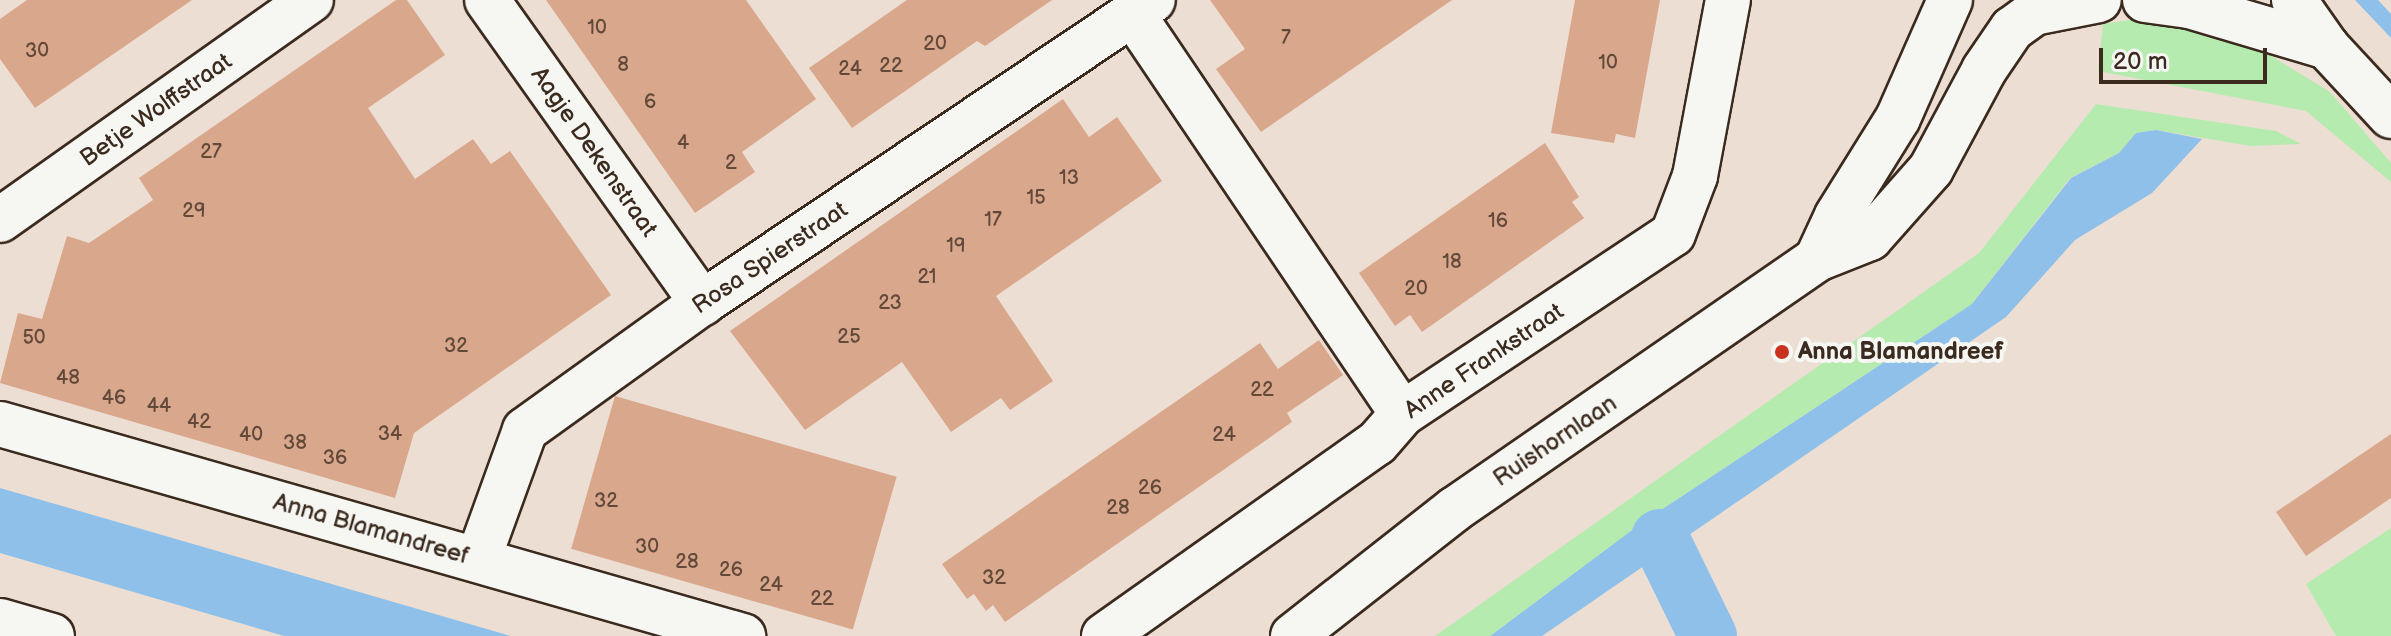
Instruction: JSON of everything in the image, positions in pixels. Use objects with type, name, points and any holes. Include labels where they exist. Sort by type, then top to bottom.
[{"type":"street","name":"Betje Wolffstraat","points":[[0,220],[311,0]]},
{"type":"street","name":"Aagje Dekenstraat","points":[[487,0],[702,303]]},
{"type":"street","name":"Anne Frankstraat","points":[[1104,636],[1377,443],[1402,414],[1673,234],[1695,176],[1728,0]]},
{"type":"street","points":[[1817,259],[1837,216],[1898,118],[1950,0]]},
{"type":"street","points":[[2031,4],[2099,0]]},
{"type":"street","points":[[2145,0],[2189,6],[2327,47]]},
{"type":"street","points":[[2294,0],[2327,47],[2391,116]]},
{"type":"street","name":"Ruishornlaan","points":[[1289,634],[1455,509],[1817,259],[1870,238],[1901,207],[1931,169],[1998,47],[2031,4]]},
{"type":"street","name":"Rosa Spierstraat","points":[[478,560],[525,430],[702,303],[1142,6],[1402,414]]},
{"type":"street","name":"Anna Blamandreef","points":[[0,424],[743,636]]},
{"type":"street","points":[[0,621],[52,636]]},
{"type":"green space","points":[[2143,18],[2250,43],[2330,92],[2391,163],[2391,182],[2306,111],[2098,71],[2103,24]]},
{"type":"green space","points":[[2096,104],[2276,131],[2301,144],[2250,146],[2156,130],[2136,133],[2119,153],[2070,178],[1972,304],[1643,522],[1490,636],[1435,636],[1979,253]]},
{"type":"green space","points":[[2391,528],[2391,636],[2336,636],[2306,584]]},
{"type":"water","points":[[2355,0],[2378,0],[2391,14],[2391,38]]},
{"type":"water","points":[[2156,130],[2202,139],[2152,193],[2075,240],[2006,317],[1542,636],[1490,636],[1643,522],[1972,304],[2071,178],[2119,153],[2136,133]]},
{"type":"water","points":[[0,488],[511,636],[284,636],[0,553]]},
{"type":"building","points":[[27,0],[192,0],[35,108],[0,59],[0,19]]},
{"type":"building","points":[[396,0],[407,0],[445,55],[368,108],[415,179],[473,139],[491,164],[510,151],[611,295],[414,433],[395,498],[0,383],[18,313],[42,319],[67,236],[89,243],[153,200],[139,178]]},
{"type":"building","points":[[546,0],[746,0],[816,99],[742,152],[755,172],[695,213]]},
{"type":"building","points":[[907,0],[1052,0],[985,46],[977,41],[852,128],[809,68]]},
{"type":"building","points":[[1210,0],[1452,0],[1261,132],[1216,69],[1245,49]]},
{"type":"building","points":[[1575,0],[1660,0],[1635,138],[1616,134],[1614,143],[1551,133]]},
{"type":"building","points":[[1063,99],[1089,137],[1117,117],[1162,181],[996,296],[1053,381],[1010,410],[1001,398],[951,432],[902,362],[805,430],[730,331]]},
{"type":"building","points":[[1545,143],[1579,197],[1572,202],[1584,218],[1422,332],[1410,315],[1395,326],[1359,273]]},
{"type":"building","points":[[1319,340],[1343,375],[1287,413],[1292,422],[1005,622],[993,605],[986,611],[974,594],[967,599],[942,564],[1260,343],[1278,369]]},
{"type":"building","points":[[615,396],[897,477],[853,630],[571,549]]},
{"type":"building","points":[[2391,434],[2391,498],[2306,556],[2276,512]]},
{"type":"waterway","points":[[1660,538],[1708,636]]},
{"type":"place","name":"Anna Blamandreef","points":[[1782,352]]}]
